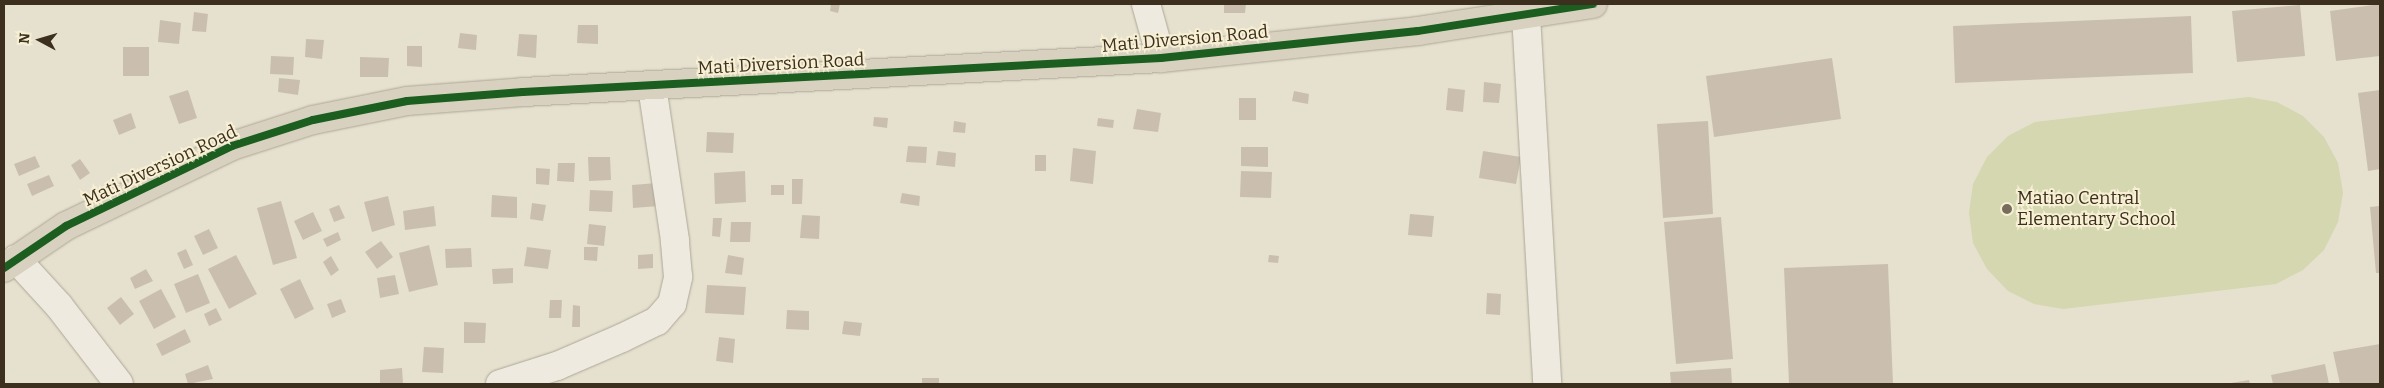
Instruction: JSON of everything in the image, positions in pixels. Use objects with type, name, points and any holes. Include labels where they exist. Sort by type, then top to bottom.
[{"type":"highway","name":"Mati Diversion Road","points":[[10,263],[66,226],[232,146],[313,120],[407,101],[1161,58],[1418,30],[1593,4]]},
{"type":"street","points":[[1146,4],[1161,58]]},
{"type":"street","points":[[1526,15],[1547,384]]},
{"type":"street","points":[[500,384],[556,366],[622,338],[657,321],[672,304],[678,277],[675,240],[652,86]]},
{"type":"street","points":[[10,263],[65,313],[119,384]]},
{"type":"green space","points":[[2248,97],[2277,102],[2303,116],[2324,137],[2338,163],[2343,193],[2338,222],[2324,250],[2303,270],[2276,284],[2063,309],[2034,304],[2008,291],[1987,269],[1973,243],[1969,213],[1973,184],[1987,157],[2008,136],[2035,122]]},
{"type":"building","points":[[831,4],[840,4],[838,13],[830,11]]},
{"type":"building","points":[[1224,4],[1246,4],[1245,13],[1224,13]]},
{"type":"building","points":[[2380,4],[2380,56],[2336,61],[2330,11]]},
{"type":"building","points":[[2300,5],[2305,56],[2237,62],[2232,11]]},
{"type":"building","points":[[194,12],[208,14],[206,32],[192,31]]},
{"type":"building","points":[[2191,16],[2193,73],[1955,83],[1953,26]]},
{"type":"building","points":[[160,20],[181,23],[179,44],[158,42]]},
{"type":"building","points":[[578,25],[598,25],[598,44],[577,43]]},
{"type":"building","points":[[460,33],[477,35],[476,50],[458,48]]},
{"type":"building","points":[[519,34],[537,35],[536,58],[517,56]]},
{"type":"building","points":[[306,39],[324,40],[322,59],[305,57]]},
{"type":"building","points":[[407,46],[422,46],[422,67],[407,66]]},
{"type":"building","points":[[123,47],[149,47],[149,76],[123,76]]},
{"type":"building","points":[[271,56],[294,57],[293,75],[270,74]]},
{"type":"building","points":[[360,57],[389,58],[388,77],[360,77]]},
{"type":"building","points":[[1832,58],[1841,119],[1714,137],[1706,76]]},
{"type":"building","points":[[279,78],[300,80],[298,95],[278,92]]},
{"type":"building","points":[[1484,82],[1501,84],[1499,103],[1483,102]]},
{"type":"building","points":[[1448,88],[1465,90],[1463,112],[1446,110]]},
{"type":"building","points":[[188,90],[197,118],[179,124],[169,96]]},
{"type":"building","points":[[2380,90],[2380,169],[2368,171],[2358,93]]},
{"type":"building","points":[[1294,91],[1309,94],[1308,104],[1292,101]]},
{"type":"building","points":[[1239,98],[1256,98],[1256,120],[1239,120]]},
{"type":"building","points":[[1137,109],[1161,113],[1158,132],[1133,129]]},
{"type":"building","points":[[131,113],[136,128],[119,135],[113,120]]},
{"type":"building","points":[[874,117],[888,118],[887,128],[873,126]]},
{"type":"building","points":[[1098,118],[1114,120],[1113,128],[1097,126]]},
{"type":"building","points":[[954,121],[966,123],[965,133],[953,132]]},
{"type":"building","points":[[1708,121],[1713,214],[1663,218],[1657,124]]},
{"type":"building","points":[[707,132],[734,133],[733,153],[706,152]]},
{"type":"building","points":[[908,146],[927,147],[926,163],[906,162]]},
{"type":"building","points":[[1241,147],[1268,147],[1268,167],[1241,166]]},
{"type":"building","points":[[1073,148],[1096,151],[1093,184],[1070,181]]},
{"type":"building","points":[[938,151],[956,153],[955,167],[936,165]]},
{"type":"building","points":[[1483,151],[1521,157],[1516,184],[1479,178]]},
{"type":"building","points":[[1035,155],[1046,155],[1046,171],[1035,171]]},
{"type":"building","points":[[35,156],[40,167],[19,176],[14,164]]},
{"type":"building","points":[[588,157],[610,157],[611,180],[589,181]]},
{"type":"building","points":[[80,159],[90,173],[80,180],[71,165]]},
{"type":"building","points":[[558,163],[575,163],[574,182],[557,181]]},
{"type":"building","points":[[536,168],[550,169],[549,185],[536,184]]},
{"type":"building","points":[[745,171],[746,202],[715,204],[714,173]]},
{"type":"building","points":[[1241,171],[1272,172],[1271,198],[1240,197]]},
{"type":"building","points":[[49,175],[54,186],[32,196],[27,184]]},
{"type":"building","points":[[792,179],[803,179],[802,204],[792,204]]},
{"type":"building","points":[[657,183],[659,206],[633,208],[632,185]]},
{"type":"building","points":[[771,185],[784,185],[784,195],[771,195]]},
{"type":"building","points":[[590,190],[613,191],[612,212],[589,211]]},
{"type":"building","points":[[902,193],[920,196],[919,206],[900,203]]},
{"type":"building","points":[[492,195],[517,197],[517,218],[491,217]]},
{"type":"building","points":[[388,196],[395,225],[372,232],[364,202]]},
{"type":"building","points":[[281,201],[297,258],[273,265],[257,208]]},
{"type":"building","points":[[532,203],[546,205],[543,221],[530,219]]},
{"type":"building","points":[[339,205],[345,218],[334,222],[329,209]]},
{"type":"building","points":[[434,206],[436,226],[405,230],[403,211]]},
{"type":"building","points":[[2380,206],[2380,273],[2376,273],[2370,207]]},
{"type":"building","points":[[313,212],[322,231],[303,240],[294,221]]},
{"type":"building","points":[[1410,214],[1434,216],[1432,237],[1408,235]]},
{"type":"building","points":[[802,215],[820,216],[819,239],[800,238]]},
{"type":"building","points":[[1721,217],[1733,359],[1676,364],[1664,222]]},
{"type":"building","points":[[713,218],[722,218],[720,237],[712,236]]},
{"type":"building","points":[[731,222],[751,222],[750,242],[730,242]]},
{"type":"building","points":[[589,224],[606,226],[604,246],[587,244]]},
{"type":"building","points":[[209,229],[218,248],[203,255],[194,236]]},
{"type":"building","points":[[338,232],[341,240],[327,247],[323,239]]},
{"type":"building","points":[[381,241],[393,257],[377,269],[365,252]]},
{"type":"building","points":[[429,245],[438,285],[409,292],[399,253]]},
{"type":"building","points":[[527,247],[551,250],[548,269],[524,266]]},
{"type":"building","points":[[584,247],[598,247],[597,261],[584,260]]},
{"type":"building","points":[[471,248],[472,267],[446,268],[445,249]]},
{"type":"building","points":[[186,249],[193,265],[184,269],[177,253]]},
{"type":"building","points":[[653,254],[653,268],[638,269],[638,255]]},
{"type":"building","points":[[236,255],[257,294],[229,309],[208,269]]},
{"type":"building","points":[[728,255],[744,258],[742,275],[725,273]]},
{"type":"building","points":[[1269,255],[1279,256],[1278,263],[1268,262]]},
{"type":"building","points":[[331,256],[339,270],[331,276],[323,262]]},
{"type":"building","points":[[1888,264],[1893,384],[1789,384],[1784,268]]},
{"type":"building","points":[[513,268],[513,283],[493,284],[492,269]]},
{"type":"building","points":[[146,269],[153,281],[135,289],[130,278]]},
{"type":"building","points":[[198,274],[210,303],[186,313],[174,284]]},
{"type":"building","points":[[395,275],[399,294],[380,298],[377,278]]},
{"type":"building","points":[[300,279],[314,309],[295,319],[280,289]]},
{"type":"building","points":[[707,285],[746,287],[744,315],[705,313]]},
{"type":"building","points":[[161,289],[176,317],[154,329],[139,301]]},
{"type":"building","points":[[1487,293],[1501,294],[1500,315],[1486,314]]},
{"type":"building","points":[[121,297],[134,314],[120,325],[107,308]]},
{"type":"building","points":[[341,299],[346,312],[332,318],[327,304]]},
{"type":"building","points":[[550,300],[562,300],[561,318],[549,318]]},
{"type":"building","points":[[573,305],[580,306],[580,327],[572,327]]},
{"type":"building","points":[[216,308],[222,320],[209,326],[204,314]]},
{"type":"building","points":[[787,310],[809,311],[809,330],[786,329]]},
{"type":"building","points":[[844,321],[862,323],[860,336],[842,334]]},
{"type":"building","points":[[464,322],[486,323],[485,343],[464,343]]},
{"type":"building","points":[[185,329],[191,342],[162,356],[156,344]]},
{"type":"building","points":[[719,337],[735,339],[733,363],[716,361]]},
{"type":"building","points":[[2380,344],[2380,384],[2340,384],[2333,352]]},
{"type":"building","points":[[424,347],[444,348],[443,373],[422,372]]},
{"type":"building","points":[[2325,364],[2329,384],[2273,384],[2271,375]]},
{"type":"building","points":[[208,365],[213,379],[188,384],[185,374]]},
{"type":"building","points":[[402,368],[403,384],[380,384],[380,370]]},
{"type":"building","points":[[1731,368],[1732,384],[1671,384],[1670,372]]},
{"type":"building","points":[[922,378],[939,378],[939,384],[922,384]]},
{"type":"building","points":[[2249,380],[2250,384],[2231,384],[2231,383]]},
{"type":"cycle path","points":[[4,268],[66,226],[232,146],[313,120],[407,101],[523,92],[1161,58],[1418,31],[1593,4]]},
{"type":"place","name":"Matiao Central Elementary School","points":[[2007,209]]}]
